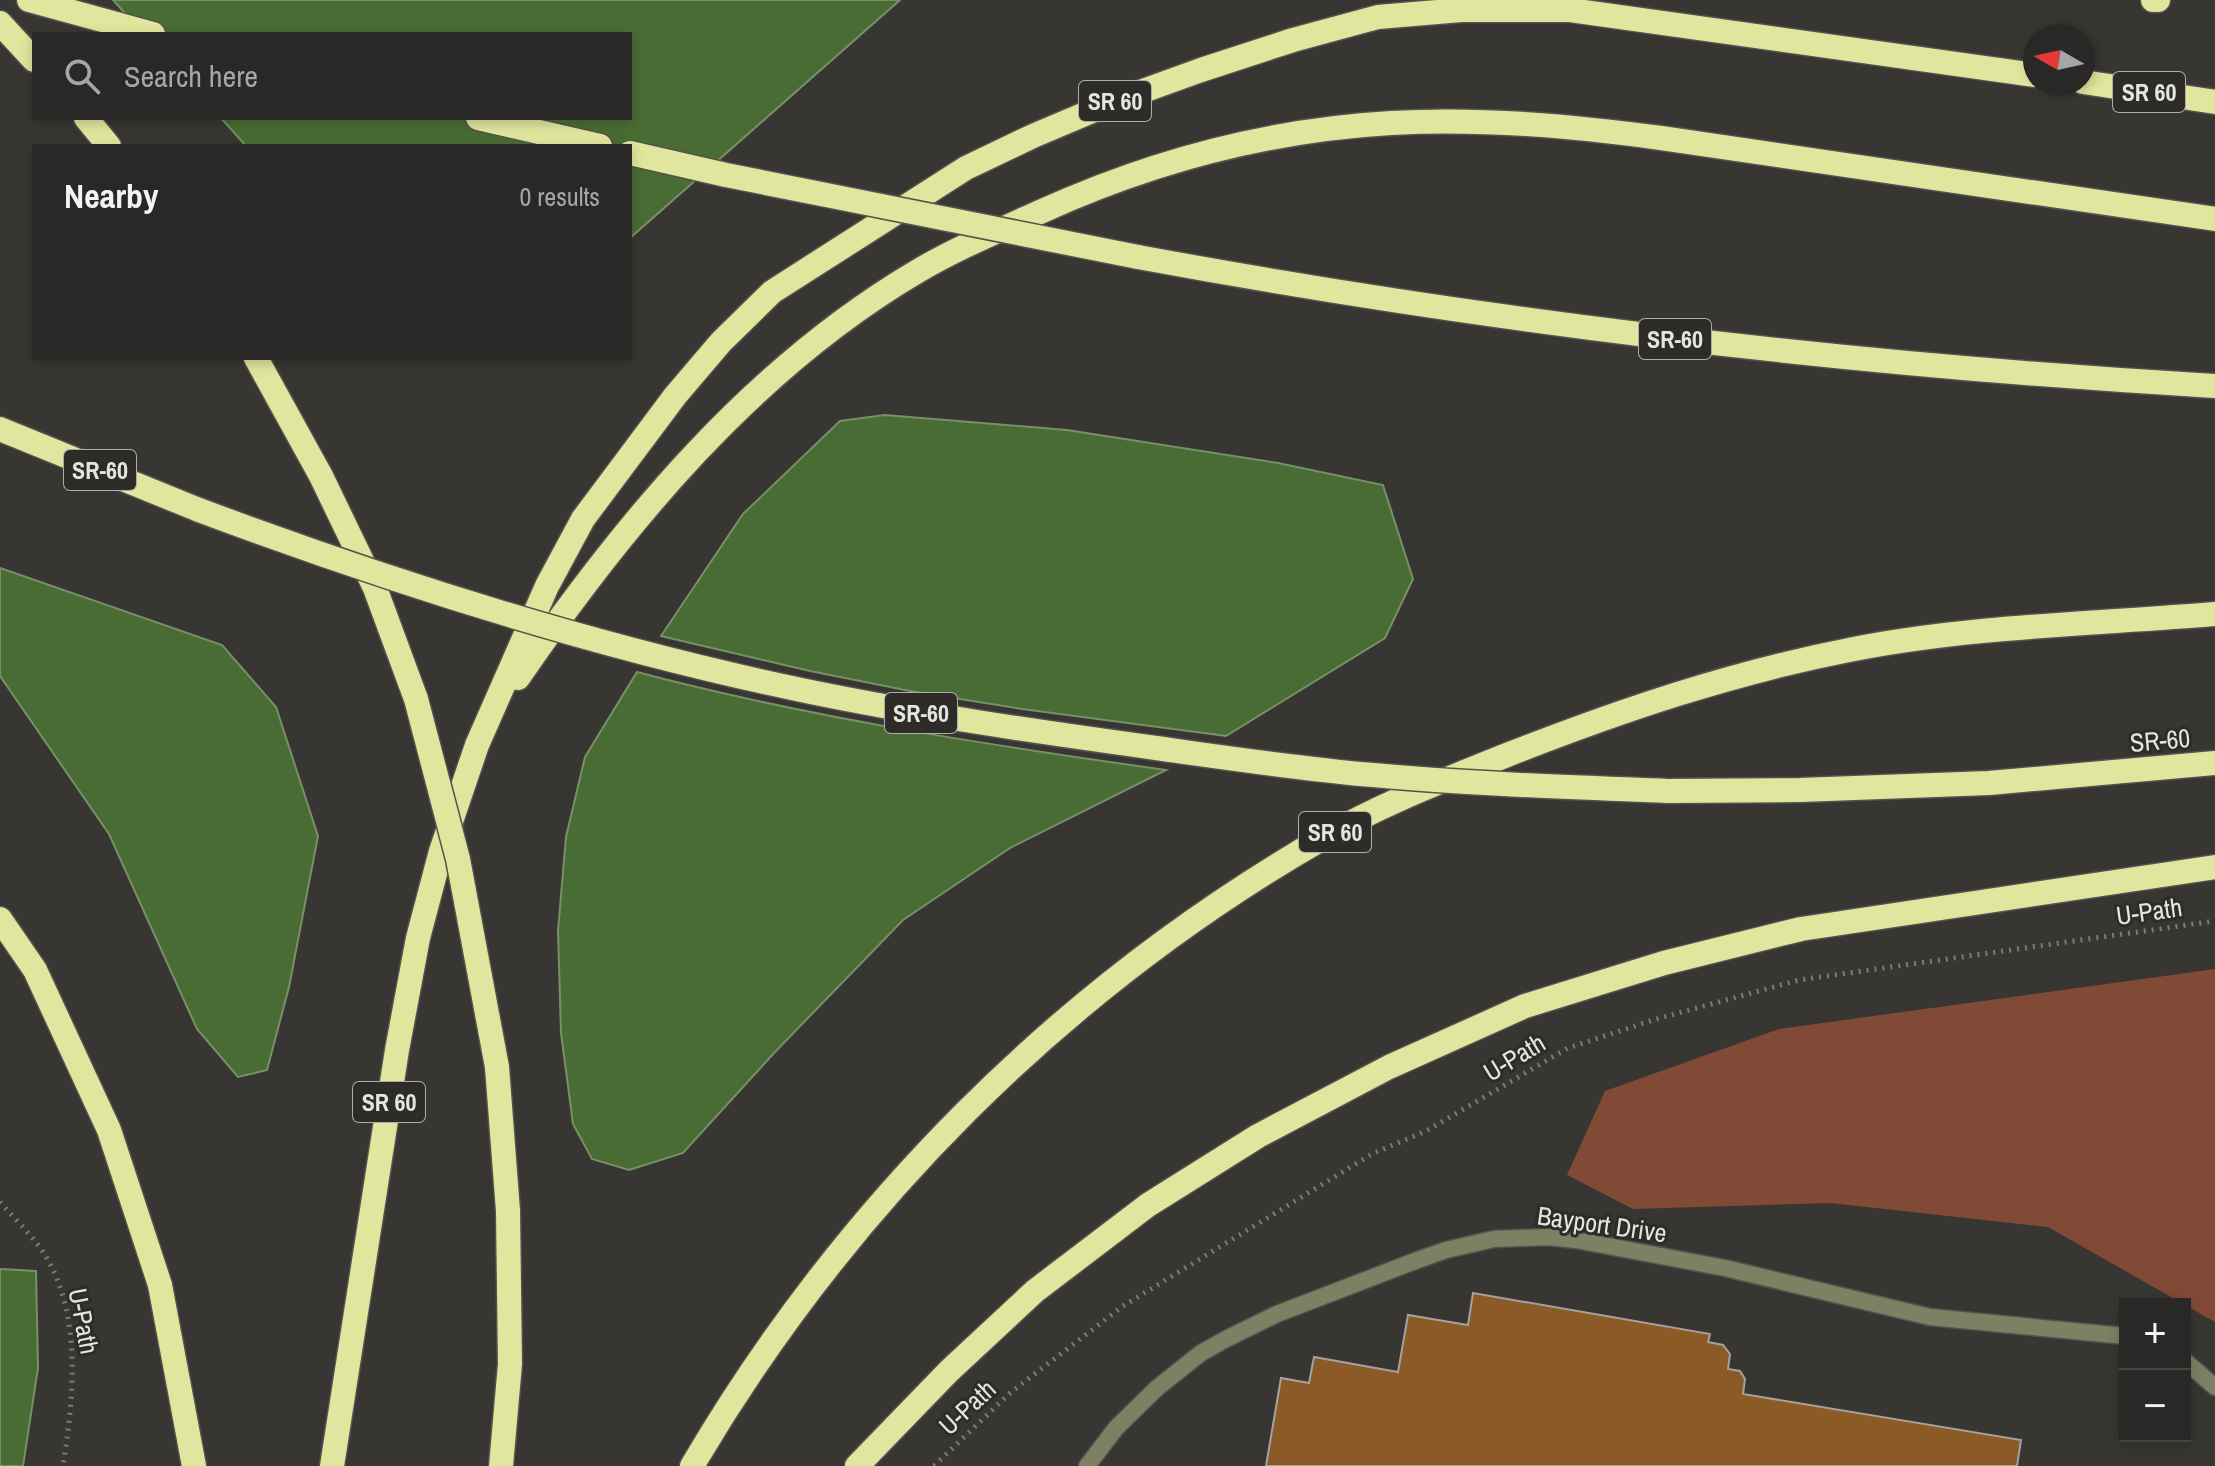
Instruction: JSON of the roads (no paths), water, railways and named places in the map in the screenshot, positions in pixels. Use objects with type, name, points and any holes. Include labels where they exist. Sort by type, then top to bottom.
[{"type":"highway","points":[[29,0],[146,32]]},
{"type":"highway","name":"SR 60","points":[[332,1466],[397,1050],[418,938],[441,851],[477,745],[547,586],[583,519],[637,444],[721,342],[772,292],[966,168],[1033,136],[1118,100],[1293,40],[1378,17],[1461,10],[1570,10],[2023,73]]},
{"type":"highway","points":[[0,23],[32,58]]},
{"type":"highway","name":"SR 60","points":[[2095,84],[2215,102]]},
{"type":"highway","points":[[88,120],[107,144]]},
{"type":"highway","points":[[487,120],[591,144]]},
{"type":"highway","points":[[477,745],[520,676],[591,578],[648,507],[719,428],[781,371],[845,321],[915,273],[964,245],[1085,191],[1151,167],[1284,136],[1389,123],[1487,122],[1661,138],[2215,219]]},
{"type":"highway","name":"SR-60","points":[[632,153],[726,175],[1295,286],[1646,336],[1969,369],[2215,386]]},
{"type":"highway","points":[[257,360],[321,476],[375,588],[416,699],[458,859],[497,1067],[508,1211],[510,1364],[501,1466]]},
{"type":"highway","name":"SR-60","points":[[0,429],[199,510],[478,606],[607,643],[805,691],[907,711],[1061,735],[1373,775],[1667,791],[1989,783],[2215,763]]},
{"type":"highway","name":"SR 60","points":[[692,1466],[758,1359],[827,1266],[928,1150],[997,1080],[1137,962],[1208,912],[1324,838],[1397,800],[1602,718],[1677,692],[1751,672],[1851,649],[1953,635],[2215,614]]},
{"type":"highway","points":[[857,1466],[949,1371],[1035,1291],[1148,1205],[1258,1136],[1363,1080],[1525,1006],[1664,963],[1801,929],[2215,867]]},
{"type":"highway","points":[[0,919],[35,970],[109,1130],[160,1285],[194,1466]]},
{"type":"street","name":"Bayport Drive","points":[[1087,1466],[1116,1428],[1157,1388],[1201,1353],[1226,1339],[1277,1314],[1415,1261],[1494,1239],[1548,1237],[1576,1240],[1725,1268],[1920,1315],[1972,1323],[2119,1335]]},
{"type":"street","points":[[2191,1366],[2215,1387]]}]
